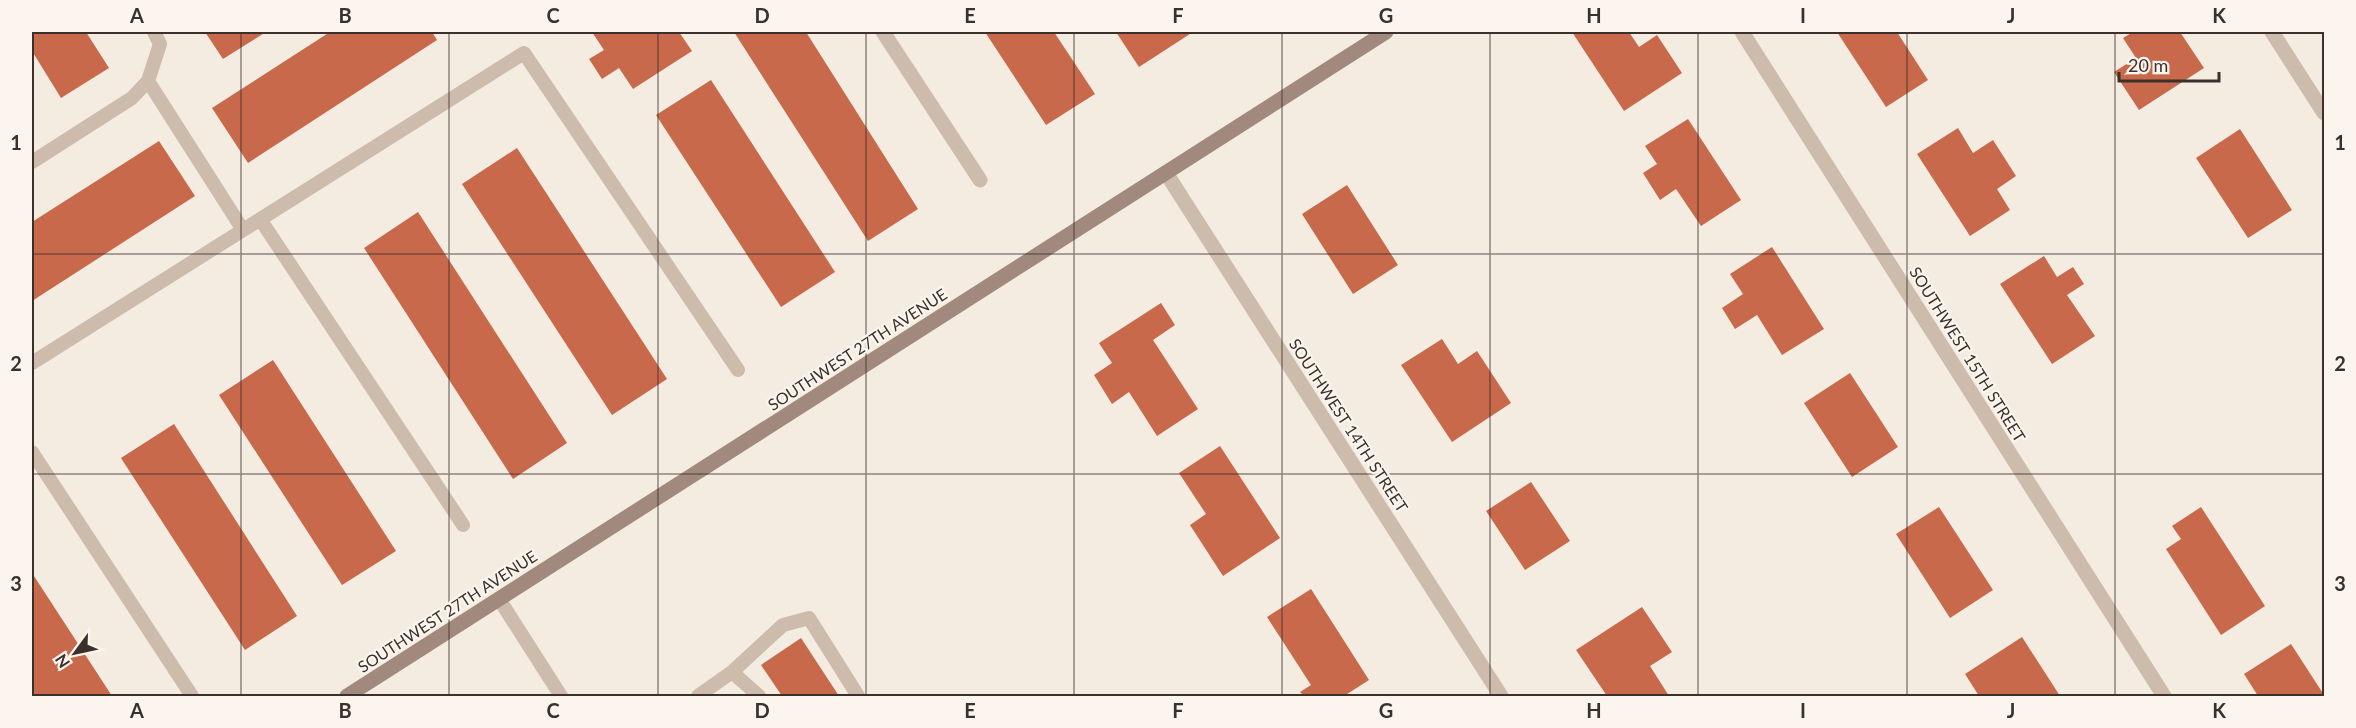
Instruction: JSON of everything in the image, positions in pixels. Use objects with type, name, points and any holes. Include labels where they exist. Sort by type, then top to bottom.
[{"type":"main road","name":"SOUTHWEST 27TH AVENUE","points":[[347,696],[1166,173],[1368,37],[1386,32]]},
{"type":"street","points":[[883,32],[980,180]]},
{"type":"street","name":"SOUTHWEST 15TH STREET","points":[[1742,32],[2164,696]]},
{"type":"street","points":[[2272,32],[2325,113]]},
{"type":"street","name":"SOUTHWEST 14TH STREET","points":[[1166,173],[1501,696]]},
{"type":"lane","points":[[32,162],[132,98],[148,81],[160,44],[154,32]]},
{"type":"lane","points":[[32,363],[524,53],[738,370]]},
{"type":"lane","points":[[148,81],[243,230]]},
{"type":"lane","points":[[260,219],[463,525]]},
{"type":"lane","points":[[32,452],[192,696]]},
{"type":"lane","points":[[499,599],[561,696]]},
{"type":"lane","points":[[698,696],[732,672],[783,625],[809,618],[858,696]]},
{"type":"lane","points":[[732,672],[759,696]]},
{"type":"building","points":[[32,32],[86,32],[109,68],[61,98],[32,51]]},
{"type":"building","points":[[205,32],[266,32],[223,59]]},
{"type":"building","points":[[330,32],[432,32],[437,40],[248,163],[212,108]]},
{"type":"building","points":[[592,32],[679,32],[692,51],[633,89],[619,68],[602,79],[589,59],[604,50]]},
{"type":"building","points":[[734,32],[806,32],[918,209],[868,241]]},
{"type":"building","points":[[985,32],[1054,32],[1095,94],[1046,125]]},
{"type":"building","points":[[1116,32],[1193,32],[1139,67]]},
{"type":"building","points":[[1572,32],[1629,32],[1639,47],[1657,35],[1682,73],[1624,111]]},
{"type":"building","points":[[1837,32],[1897,32],[1928,80],[1886,107]]},
{"type":"building","points":[[2133,32],[2180,32],[2204,68],[2139,110],[2114,72],[2136,58],[2123,38]]},
{"type":"building","points":[[711,80],[835,272],[781,307],[656,115]]},
{"type":"building","points":[[1688,119],[1741,200],[1701,226],[1676,189],[1660,200],[1643,173],[1657,164],[1645,146]]},
{"type":"building","points":[[1958,128],[1973,153],[1993,140],[2016,176],[1997,189],[2010,210],[1970,236],[1917,154]]},
{"type":"building","points":[[2240,129],[2292,210],[2248,238],[2196,158]]},
{"type":"building","points":[[159,141],[195,196],[32,301],[32,222]]},
{"type":"building","points":[[517,148],[667,379],[612,415],[462,184]]},
{"type":"building","points":[[1347,185],[1398,265],[1353,294],[1302,214]]},
{"type":"building","points":[[418,212],[567,443],[513,479],[364,248]]},
{"type":"building","points":[[1772,247],[1824,329],[1782,355],[1757,315],[1735,329],[1722,308],[1743,294],[1730,274]]},
{"type":"building","points":[[2044,256],[2057,277],[2073,267],[2084,284],[2067,295],[2095,336],[2052,364],[2000,284]]},
{"type":"building","points":[[1161,303],[1175,325],[1153,340],[1198,409],[1157,436],[1129,392],[1112,404],[1094,375],[1112,363],[1099,343]]},
{"type":"building","points":[[1442,339],[1458,364],[1477,351],[1511,403],[1452,442],[1401,365]]},
{"type":"building","points":[[273,360],[396,551],[342,585],[219,395]]},
{"type":"building","points":[[1850,373],[1898,447],[1852,477],[1804,403]]},
{"type":"building","points":[[174,424],[297,616],[245,650],[121,458]]},
{"type":"building","points":[[1220,446],[1280,538],[1223,576],[1190,525],[1206,514],[1179,473]]},
{"type":"building","points":[[1531,482],[1570,541],[1525,570],[1486,511]]},
{"type":"building","points":[[1939,507],[1993,590],[1950,618],[1896,534]]},
{"type":"building","points":[[2201,507],[2265,606],[2221,635],[2166,549],[2181,539],[2172,526]]},
{"type":"building","points":[[32,573],[112,696],[35,696],[32,691]]},
{"type":"building","points":[[1311,589],[1369,680],[1344,696],[1304,696],[1300,692],[1311,685],[1267,617]]},
{"type":"building","points":[[1642,607],[1672,652],[1650,666],[1669,696],[1607,696],[1576,650]]},
{"type":"building","points":[[2022,637],[2060,696],[1979,696],[1965,674]]},
{"type":"building","points":[[801,638],[839,696],[782,696],[761,665]]},
{"type":"building","points":[[2291,644],[2324,696],[2258,696],[2244,674]]}]
